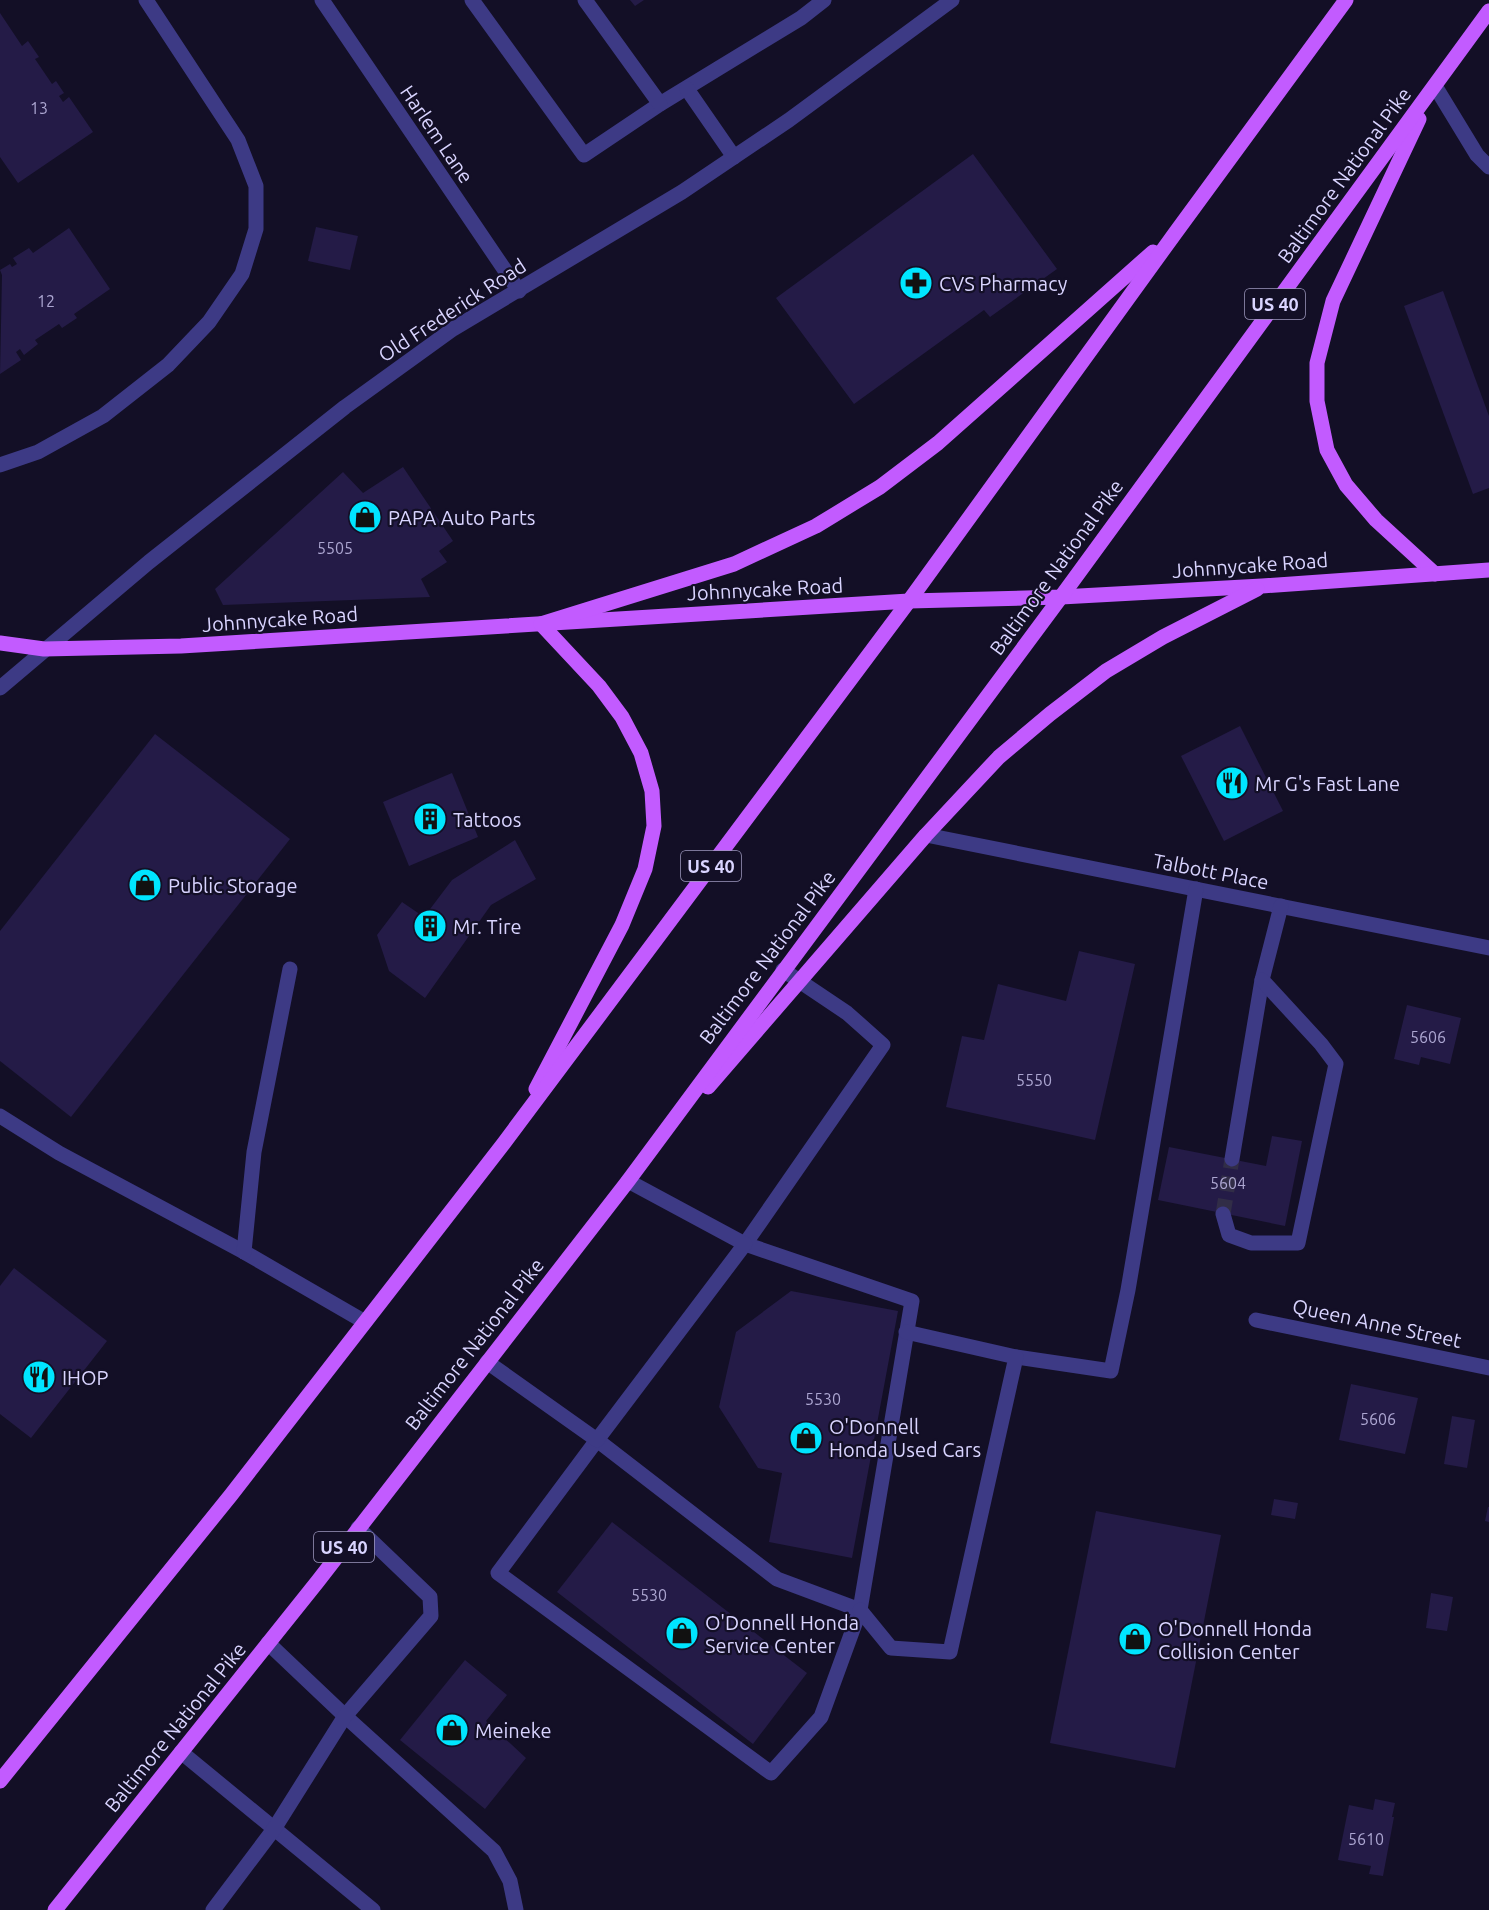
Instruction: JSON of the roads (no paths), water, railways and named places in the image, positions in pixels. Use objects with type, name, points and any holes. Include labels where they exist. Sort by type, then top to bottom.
[{"type":"main road","name":"US 40","points":[[0,1781],[231,1495],[513,1131],[909,602],[1346,0]]},
{"type":"main road","points":[[1475,31],[1484,0]]},
{"type":"main road","name":"Baltimore National Pike","points":[[56,1910],[268,1643],[628,1181],[1061,597],[1489,11]]},
{"type":"main road","points":[[1435,86],[1333,302],[1317,363],[1317,401],[1327,450],[1346,484],[1376,520],[1435,574]]},
{"type":"main road","points":[[513,1131],[622,925],[645,869],[654,826],[652,791],[641,753],[622,717],[599,686],[541,624],[734,564],[816,526],[880,487],[938,443],[1176,232]]},
{"type":"main road","name":"Johnnycake Road","points":[[0,643],[44,649],[181,646],[909,602],[1061,597],[1262,586],[1489,570]]},
{"type":"main road","points":[[628,1181],[799,981],[926,836],[999,757],[1102,674],[1163,637],[1262,586]]},
{"type":"street","points":[[0,465],[38,452],[103,416],[176,357],[209,322],[242,274],[256,229],[256,186],[238,140],[146,0]]},
{"type":"street","name":"Harlem Lane","points":[[322,0],[519,291]]},
{"type":"street","points":[[472,0],[584,155],[660,104],[801,18],[824,0]]},
{"type":"street","points":[[585,0],[660,104]]},
{"type":"street","name":"Old Frederick Road","points":[[0,688],[149,562],[345,407],[453,329],[682,192],[789,120],[952,0]]},
{"type":"street","points":[[1435,86],[1477,154],[1489,167]]},
{"type":"street","points":[[687,89],[734,157]]},
{"type":"street","name":"Talbott Place","points":[[926,836],[1489,948]]},
{"type":"street","points":[[906,1332],[1016,1357],[1111,1371],[1128,1290],[1196,889]]},
{"type":"street","points":[[1232,1160],[1262,980],[1281,906]]},
{"type":"street","points":[[244,1252],[254,1152],[290,969]]},
{"type":"street","points":[[628,1181],[745,1244],[912,1300],[860,1610],[821,1717],[771,1773],[498,1573],[745,1244],[883,1045],[847,1013],[783,970]]},
{"type":"street","points":[[1223,1214],[1229,1235],[1251,1243],[1298,1243],[1336,1064],[1321,1044],[1262,980]]},
{"type":"street","points":[[0,1116],[59,1153],[244,1252],[365,1322]]},
{"type":"street","name":"Queen Anne Street","points":[[1256,1320],[1489,1368]]},
{"type":"street","points":[[487,1362],[597,1440],[777,1579],[860,1610],[891,1648],[950,1652],[1016,1357]]},
{"type":"street","points":[[213,1910],[274,1829],[345,1716],[431,1616],[430,1597],[358,1528]]},
{"type":"street","points":[[268,1643],[494,1851],[510,1881],[516,1910]]},
{"type":"street","points":[[181,1752],[373,1910]]},
{"type":"tunnel","points":[[1223,1214],[1232,1159]]},
{"type":"place","name":"CVS Pharmacy","points":[[916,283]]},
{"type":"place","name":"PAPA Auto Parts","points":[[365,517]]},
{"type":"place","name":"Mr G's Fast Lane","points":[[1232,783]]},
{"type":"place","name":"Tattoos","points":[[430,819]]},
{"type":"place","name":"Public Storage","points":[[145,885]]},
{"type":"place","name":"Mr. Tire","points":[[430,926]]},
{"type":"place","name":"IHOP","points":[[39,1377]]},
{"type":"place","name":"O'Donnell Honda Used Cars","points":[[806,1438]]},
{"type":"place","name":"O'Donnell Honda Service Center","points":[[682,1633]]},
{"type":"place","name":"O'Donnell Honda Collision Center","points":[[1135,1639]]},
{"type":"place","name":"Meineke","points":[[452,1730]]}]
